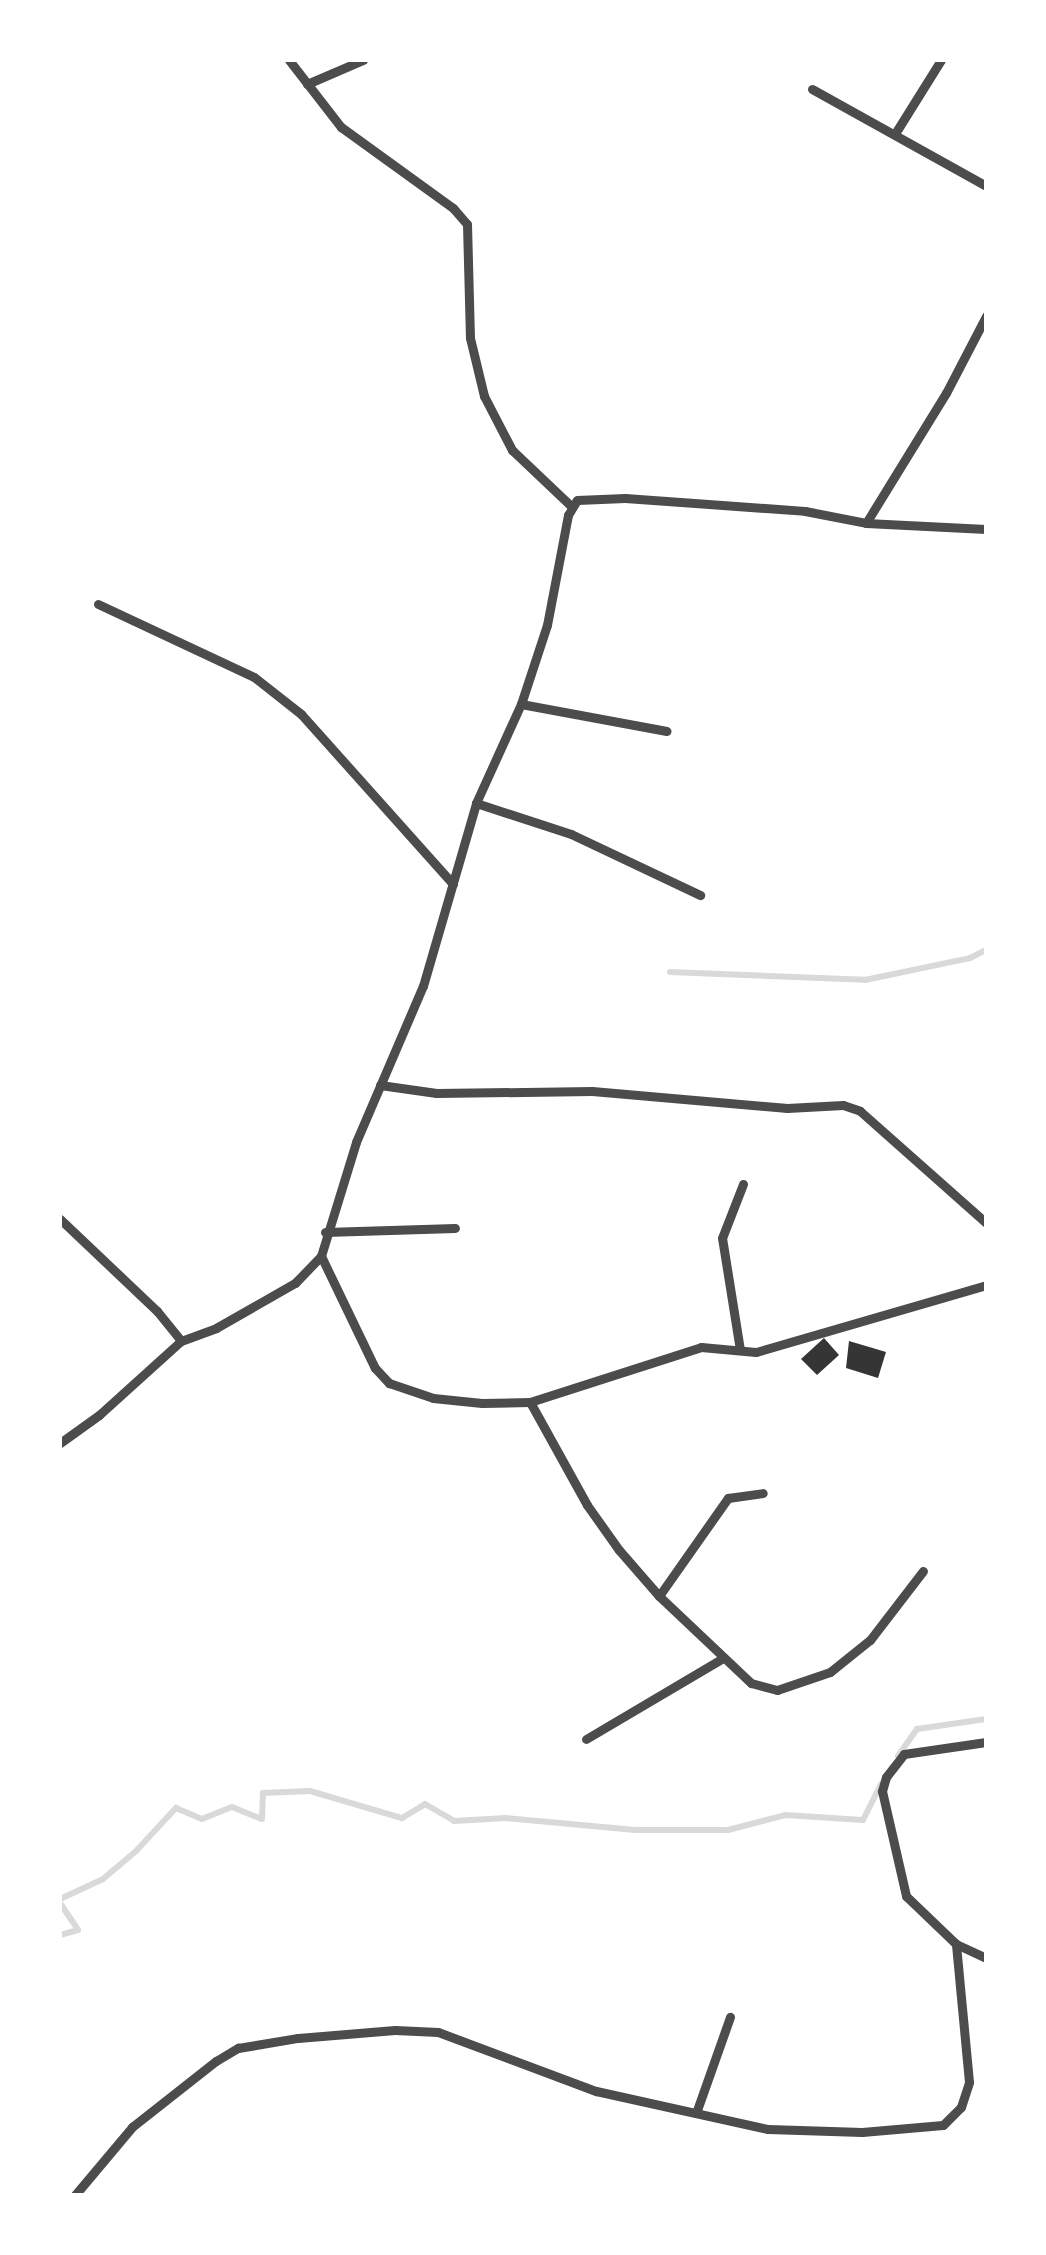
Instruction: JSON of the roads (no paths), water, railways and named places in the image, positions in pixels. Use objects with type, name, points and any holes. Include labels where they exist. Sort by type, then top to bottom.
[{"type":"street","points":[[288,60],[340,127],[453,208],[467,224],[470,338],[484,396],[512,450],[571,506]]},
{"type":"street","points":[[307,84],[363,60]]},
{"type":"street","points":[[896,132],[941,60]]},
{"type":"street","points":[[812,89],[896,132],[986,186]]},
{"type":"street","points":[[866,523],[946,393],[986,316]]},
{"type":"street","points":[[60,1443],[100,1415],[181,1341],[216,1328],[295,1283],[321,1256],[325,1232],[380,1084],[422,986],[476,803],[521,704],[547,625],[571,506],[586,496],[607,496],[805,511],[866,523],[986,528]]},
{"type":"street","points":[[98,604],[254,677],[301,714],[453,884]]},
{"type":"street","points":[[521,704],[666,731]]},
{"type":"street","points":[[476,803],[572,834],[700,895]]},
{"type":"street","points":[[380,1084],[436,1093],[592,1091],[787,1108],[843,1105],[860,1111],[986,1224]]},
{"type":"street","points":[[740,1350],[722,1238],[743,1184]]},
{"type":"street","points":[[60,1219],[157,1311],[181,1341]]},
{"type":"street","points":[[325,1232],[455,1228]]},
{"type":"street","points":[[321,1256],[375,1368],[389,1384],[433,1398],[530,1402],[680,1352],[700,1348],[762,1351],[824,1329],[866,1323],[986,1285]]},
{"type":"street","points":[[530,1402],[587,1505],[659,1596],[751,1683],[766,1689],[809,1682],[830,1672],[870,1640],[923,1571]]},
{"type":"street","points":[[659,1596],[728,1498],[763,1493]]},
{"type":"street","points":[[586,1739],[723,1658]]},
{"type":"street","points":[[986,1742],[904,1754],[886,1776],[882,1791],[906,1896],[956,1944],[986,1958]]},
{"type":"street","points":[[75,2195],[132,2127],[238,2048],[298,2038],[395,2030],[438,2032],[596,2090],[768,2129],[862,2132],[943,2125],[962,2107],[970,2082],[956,1944]]},
{"type":"street","points":[[696,2113],[730,2017]]},
{"type":"waterway","points":[[670,972],[865,980],[970,958],[986,950]]},
{"type":"waterway","points":[[898,1756],[917,1729],[986,1719]]},
{"type":"waterway","points":[[60,1899],[103,1879],[176,1808],[202,1819],[232,1807],[262,1819],[263,1793],[310,1791],[402,1818],[425,1804],[454,1821],[506,1818],[635,1830],[728,1830],[785,1815],[863,1820],[881,1784]]},
{"type":"waterway","points":[[60,1903],[78,1930],[60,1935]]}]
